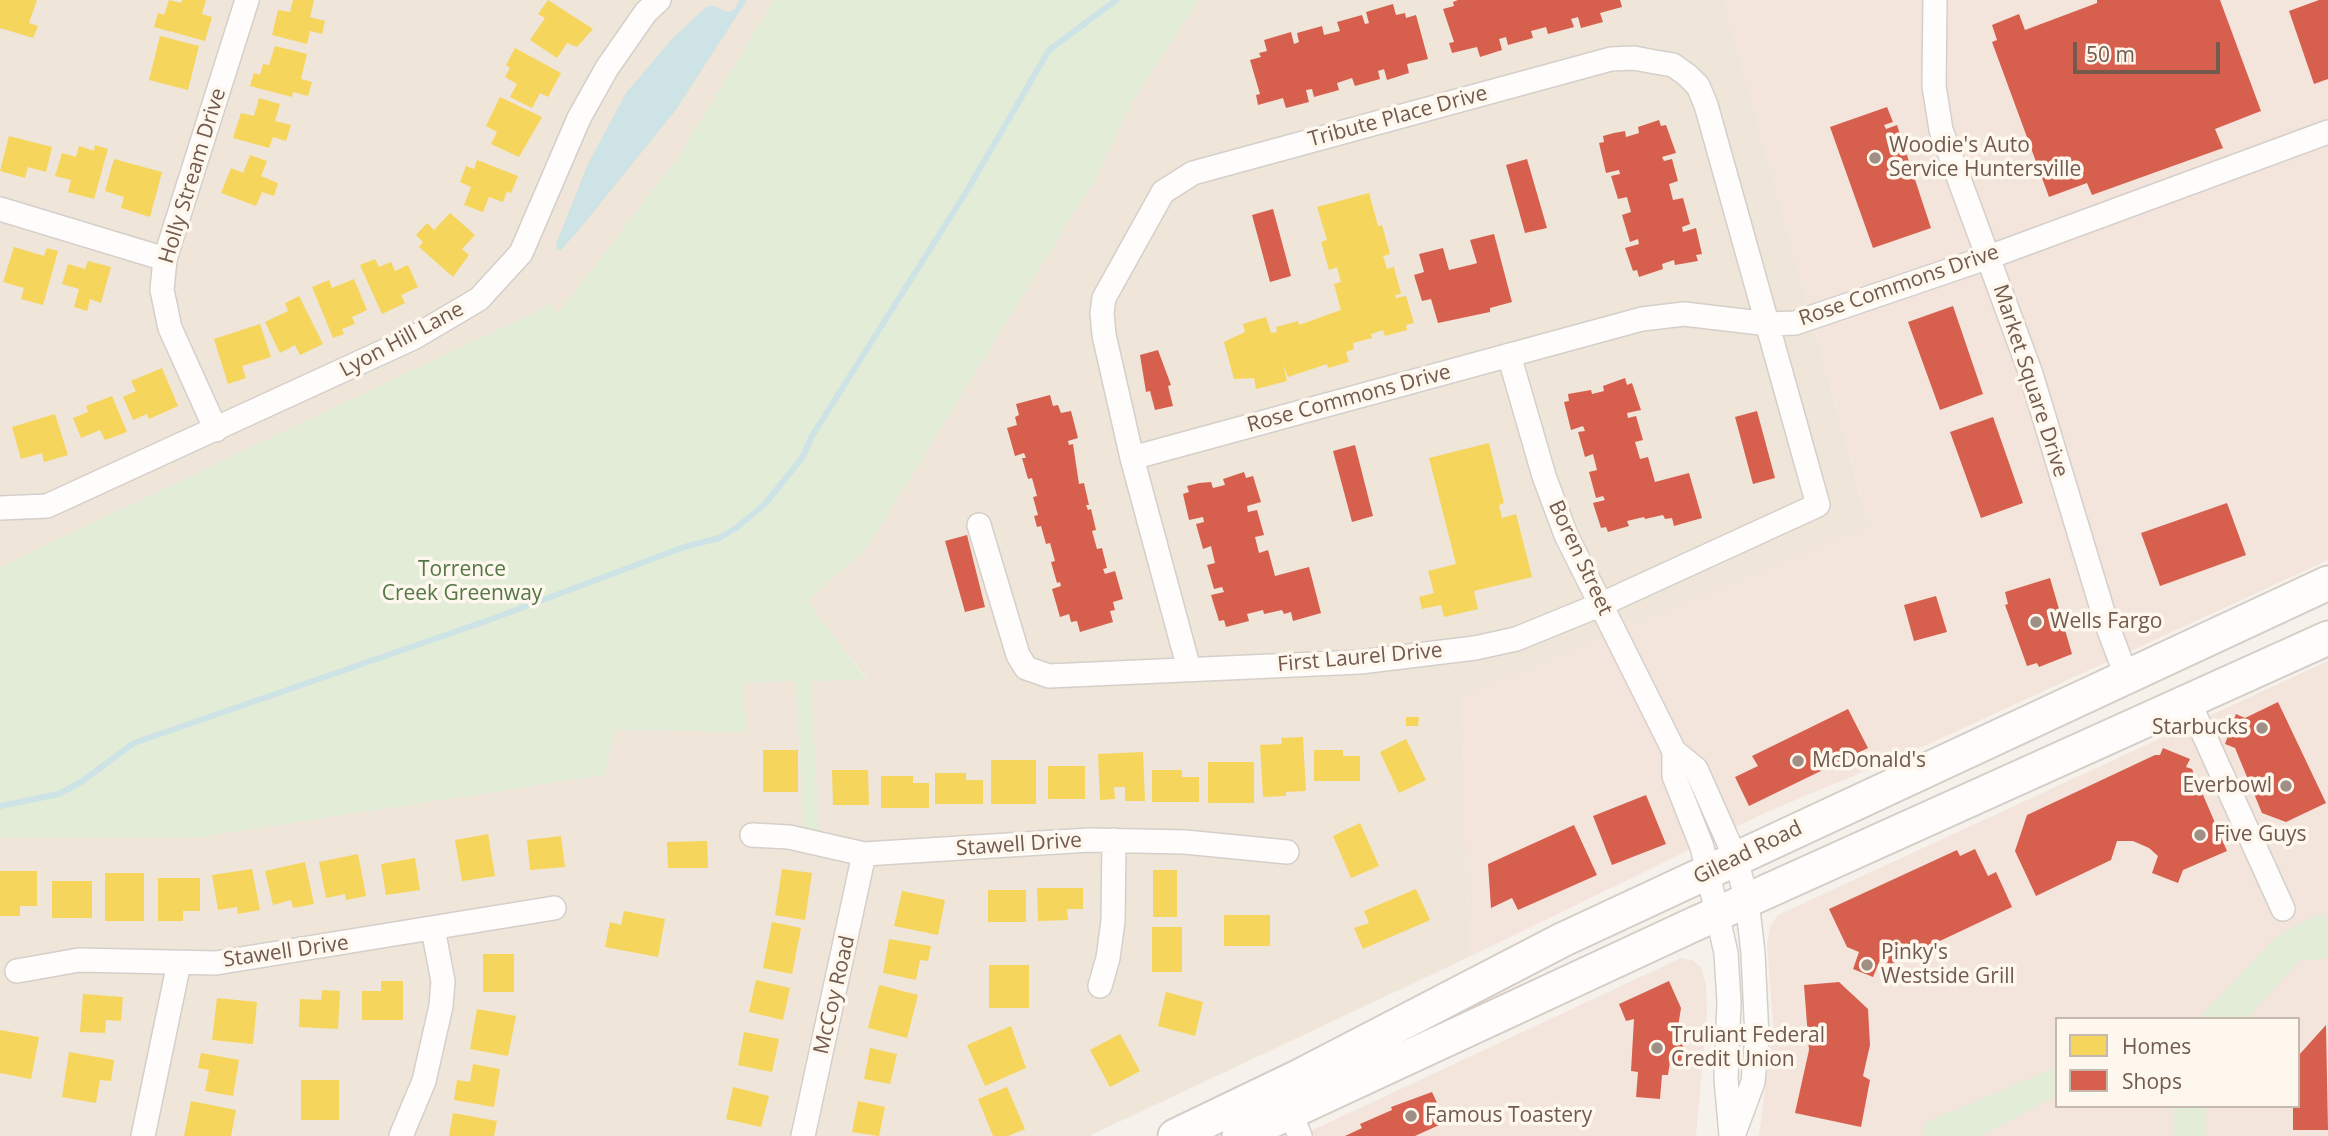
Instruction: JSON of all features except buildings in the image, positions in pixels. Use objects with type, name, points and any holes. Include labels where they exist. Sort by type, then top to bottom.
[{"type":"main road","name":"Gilead Road","points":[[1175,1136],[1302,1075],[1562,940],[2328,583]]},
{"type":"main road","name":"Gilead Road","points":[[1239,1136],[1295,1124],[1733,907],[2328,638]]},
{"type":"main road","points":[[1989,792],[2119,714],[2130,700],[2127,678]]},
{"type":"street","name":"Holly Stream Drive","points":[[216,430],[170,328],[162,290],[165,259],[247,0]]},
{"type":"street","name":"Lyon Hill Lane","points":[[0,508],[47,506],[413,338],[479,299],[521,253],[579,118],[607,68],[646,12],[659,0]]},
{"type":"street","name":"Market Square Drive","points":[[1935,0],[1934,86],[1941,130],[2031,373],[2106,622],[2127,678]]},
{"type":"street","name":"Tribute Place Drive","points":[[1189,669],[1132,458],[1101,313],[1104,299],[1163,192],[1193,173],[1611,59],[1634,58],[1672,65],[1698,86],[1769,324],[1818,505]]},
{"type":"street","name":"Rose Commons Drive","points":[[1132,458],[1642,319],[1674,315],[1737,318],[1769,324],[1795,323],[1989,257],[2328,132]]},
{"type":"street","points":[[0,209],[165,259]]},
{"type":"street","name":"Boren Street","points":[[1510,355],[1554,508],[1674,751],[1696,769],[1757,995],[1753,1083],[1732,1136]]},
{"type":"street","name":"First Laurel Drive","points":[[979,524],[1018,655],[1026,668],[1049,676],[1360,662],[1475,648],[1516,639],[1602,604],[1818,505]]},
{"type":"street","points":[[2189,702],[2283,909]]},
{"type":"street","name":"Stawell Drive","points":[[752,835],[789,837],[864,854],[1114,840],[1185,842],[1287,852]]},
{"type":"street","points":[[1100,985],[1108,958],[1113,921],[1114,840]]},
{"type":"street","name":"McCoy Road","points":[[803,1136],[864,854]]},
{"type":"street","name":"Boren Street","points":[[1722,866],[1733,907],[1726,953],[1729,1002],[1726,1079],[1732,1136]]},
{"type":"street","name":"Stawell Drive","points":[[17,971],[79,960],[216,962],[554,908]]},
{"type":"street","points":[[401,1136],[424,1081],[441,1006],[443,981],[439,946],[433,929]]},
{"type":"street","points":[[143,1136],[178,963]]},
{"type":"shaded area","points":[[0,0],[774,0],[679,156],[558,314],[551,305],[0,567]]},
{"type":"shaded area","points":[[739,0],[747,0],[675,111],[578,231],[561,250],[557,250],[556,244],[587,166],[626,93],[671,40],[706,7],[714,6],[728,12],[735,9]]},
{"type":"shaded area","points":[[1198,0],[1724,0],[1869,526],[1462,697],[1469,957],[1089,1136],[0,1136],[0,838],[200,837],[603,775],[615,730],[744,732],[744,683],[796,681],[804,828],[811,680],[867,679],[807,601],[866,549],[1095,179],[1133,101]]},
{"type":"shaded area","points":[[1724,0],[2328,0],[2328,560],[1920,748],[1769,811],[1469,957],[1462,697],[1869,525]]},
{"type":"shaded area","points":[[2328,661],[2328,1136],[1759,1136],[1773,1024],[1767,944],[1770,926],[1778,915]]},
{"type":"shaded area","points":[[1681,958],[1692,960],[1701,967],[1706,985],[1707,1014],[1696,1136],[1300,1136]]},
{"type":"green space","name":"Torrence Creek Greenway","points":[[774,0],[1198,0],[1133,101],[1095,179],[866,549],[807,601],[867,680],[811,681],[819,831],[804,828],[795,681],[744,683],[745,732],[615,730],[604,775],[200,837],[0,838],[0,567],[551,304],[558,314],[679,156]]},
{"type":"green space","points":[[2328,914],[2328,958],[2299,961],[2249,1017],[2200,1017],[2276,937],[2314,916]]},
{"type":"green space","points":[[2055,1068],[2055,1097],[1980,1136],[1922,1136],[1926,1122]]},
{"type":"green space","points":[[2173,1108],[2206,1108],[2206,1136],[2174,1136]]},
{"type":"waterway","points":[[0,806],[59,794],[81,782],[134,743],[489,620],[684,547],[719,538],[736,528],[765,504],[802,458],[812,436],[968,189],[1049,50],[1116,0]]},
{"type":"place","name":"Woodie's Auto Service Huntersville","points":[[1875,158]]},
{"type":"place","name":"Wells Fargo","points":[[2036,622]]},
{"type":"place","name":"Starbucks","points":[[2262,728]]},
{"type":"place","name":"McDonald's","points":[[1798,761]]},
{"type":"place","name":"Everbowl","points":[[2286,786]]},
{"type":"place","name":"Five Guys","points":[[2200,835]]},
{"type":"place","name":"Pinky's Westside Grill","points":[[1867,965]]},
{"type":"place","name":"Truliant Federal Credit Union","points":[[1657,1048]]},
{"type":"place","name":"Famous Toastery","points":[[1411,1116]]}]
